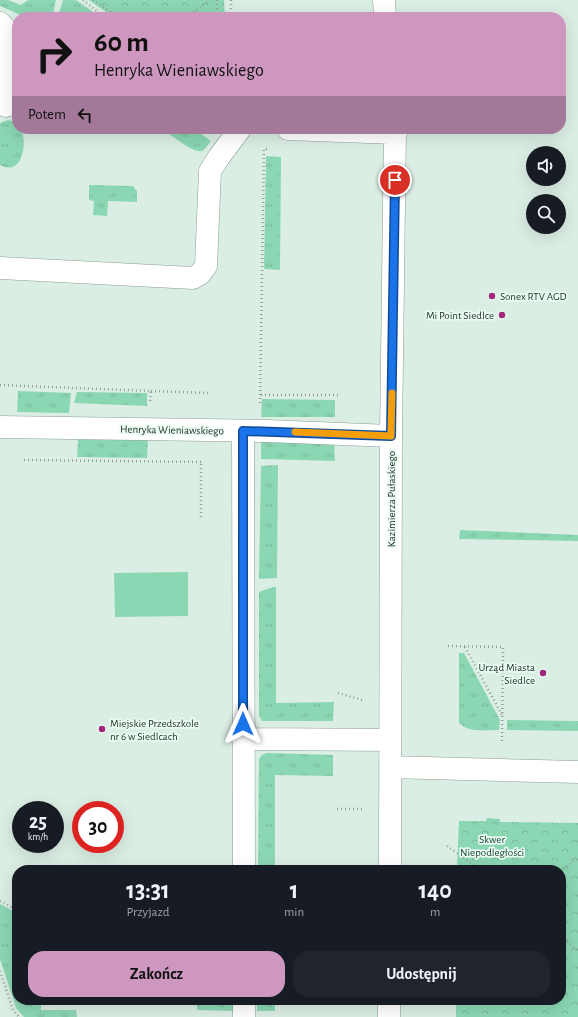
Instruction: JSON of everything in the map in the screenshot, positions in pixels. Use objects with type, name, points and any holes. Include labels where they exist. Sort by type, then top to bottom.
[{"type":"street","points":[[384,0],[385,12]]},
{"type":"street","points":[[0,23],[6,30],[10,39],[6,106]]},
{"type":"street","points":[[0,268],[193,278],[200,274],[206,266],[210,171],[236,134]]},
{"type":"street","name":"Kazimierza Pułaskiego","points":[[390,865],[391,436],[395,134]]},
{"type":"street","name":"Henryka Wieniawskiego","points":[[0,427],[202,430],[391,436]]},
{"type":"street","points":[[243,431],[244,865]]},
{"type":"street","points":[[243,739],[390,740]]},
{"type":"street","points":[[390,767],[578,772]]},
{"type":"street","points":[[244,1005],[244,1017]]},
{"type":"street","points":[[390,1005],[390,1017]]},
{"type":"path","points":[[83,0],[98,12]]},
{"type":"path","points":[[94,0],[111,12]]},
{"type":"path","points":[[194,12],[210,0]]},
{"type":"path","points":[[217,0],[217,12]]},
{"type":"path","points":[[231,0],[231,12]]},
{"type":"path","points":[[260,408],[264,149],[272,149]]},
{"type":"path","points":[[0,385],[210,392]]},
{"type":"path","points":[[150,405],[151,391]]},
{"type":"path","points":[[261,395],[339,395]]},
{"type":"path","points":[[201,517],[202,430]]},
{"type":"path","points":[[24,460],[201,462]]},
{"type":"path","points":[[448,646],[503,647],[502,741]]},
{"type":"path","points":[[465,646],[502,715]]},
{"type":"path","points":[[338,693],[366,702]]},
{"type":"path","points":[[337,809],[366,809]]},
{"type":"path","points":[[447,846],[474,865]]},
{"type":"path","points":[[566,868],[578,857]]},
{"type":"path","points":[[0,901],[12,907]]},
{"type":"path","points":[[566,940],[578,951]]},
{"type":"path","points":[[0,971],[13,1010],[19,1017]]},
{"type":"green space","points":[[0,0],[8,0],[21,5],[28,0],[56,0],[53,12],[14,12],[0,6]]},
{"type":"green space","points":[[63,0],[76,0],[93,12],[59,12]]},
{"type":"green space","points":[[89,0],[224,0],[225,12],[106,12]]},
{"type":"green space","points":[[8,120],[12,121],[12,134],[23,135],[24,142],[21,157],[18,163],[14,166],[8,167],[0,165],[0,123]]},
{"type":"green space","points":[[169,134],[201,134],[211,141],[202,151],[194,150]]},
{"type":"green space","points":[[266,156],[281,157],[280,270],[264,269]]},
{"type":"green space","points":[[89,185],[133,186],[137,191],[137,202],[108,201],[107,216],[93,215],[94,201],[89,200]]},
{"type":"green space","points":[[18,391],[71,393],[69,413],[17,412]]},
{"type":"green space","points":[[77,392],[147,393],[147,406],[74,403]]},
{"type":"green space","points":[[262,399],[335,400],[335,417],[261,417]]},
{"type":"green space","points":[[78,439],[148,440],[147,458],[77,457]]},
{"type":"green space","points":[[261,439],[334,439],[335,461],[261,459]]},
{"type":"green space","points":[[278,465],[277,578],[259,579],[261,466]]},
{"type":"green space","points":[[460,530],[578,535],[578,541],[459,539]]},
{"type":"green space","points":[[188,572],[188,616],[115,617],[114,573]]},
{"type":"green space","points":[[276,587],[276,703],[334,702],[333,721],[262,721],[259,715],[259,592]]},
{"type":"green space","points":[[459,653],[464,653],[500,720],[499,730],[472,730],[459,723]]},
{"type":"green space","points":[[507,720],[578,721],[578,731],[507,730]]},
{"type":"green space","points":[[267,753],[333,755],[333,776],[275,775],[275,865],[258,865],[259,759],[262,755]]},
{"type":"green space","name":"Skwer Niepodległości","points":[[487,818],[500,819],[500,822],[578,823],[578,1017],[456,1017],[456,1005],[566,1005],[566,865],[457,865],[459,821],[486,821]]},
{"type":"green space","points":[[0,904],[12,910],[12,996],[0,959]]},
{"type":"green space","points":[[15,1005],[41,1005],[41,1010],[76,1010],[77,1017],[24,1017]]},
{"type":"green space","points":[[197,1005],[233,1005],[233,1011],[197,1010]]},
{"type":"green space","points":[[257,1005],[275,1005],[275,1011],[257,1011]]},
{"type":"slow traffic","points":[[295,432],[391,436],[392,393]]},
{"type":"place","name":"Sonex RTV AGD","points":[[492,296]]},
{"type":"place","name":"Mi Point Siedlce","points":[[502,315]]},
{"type":"place","name":"Urząd Miasta Siedlce","points":[[543,673]]},
{"type":"place","name":"Miejskie Przedszkole nr 6 w Siedlcach","points":[[102,729]]},
{"type":"route","points":[[243,724],[243,431],[391,436],[395,180]]}]
